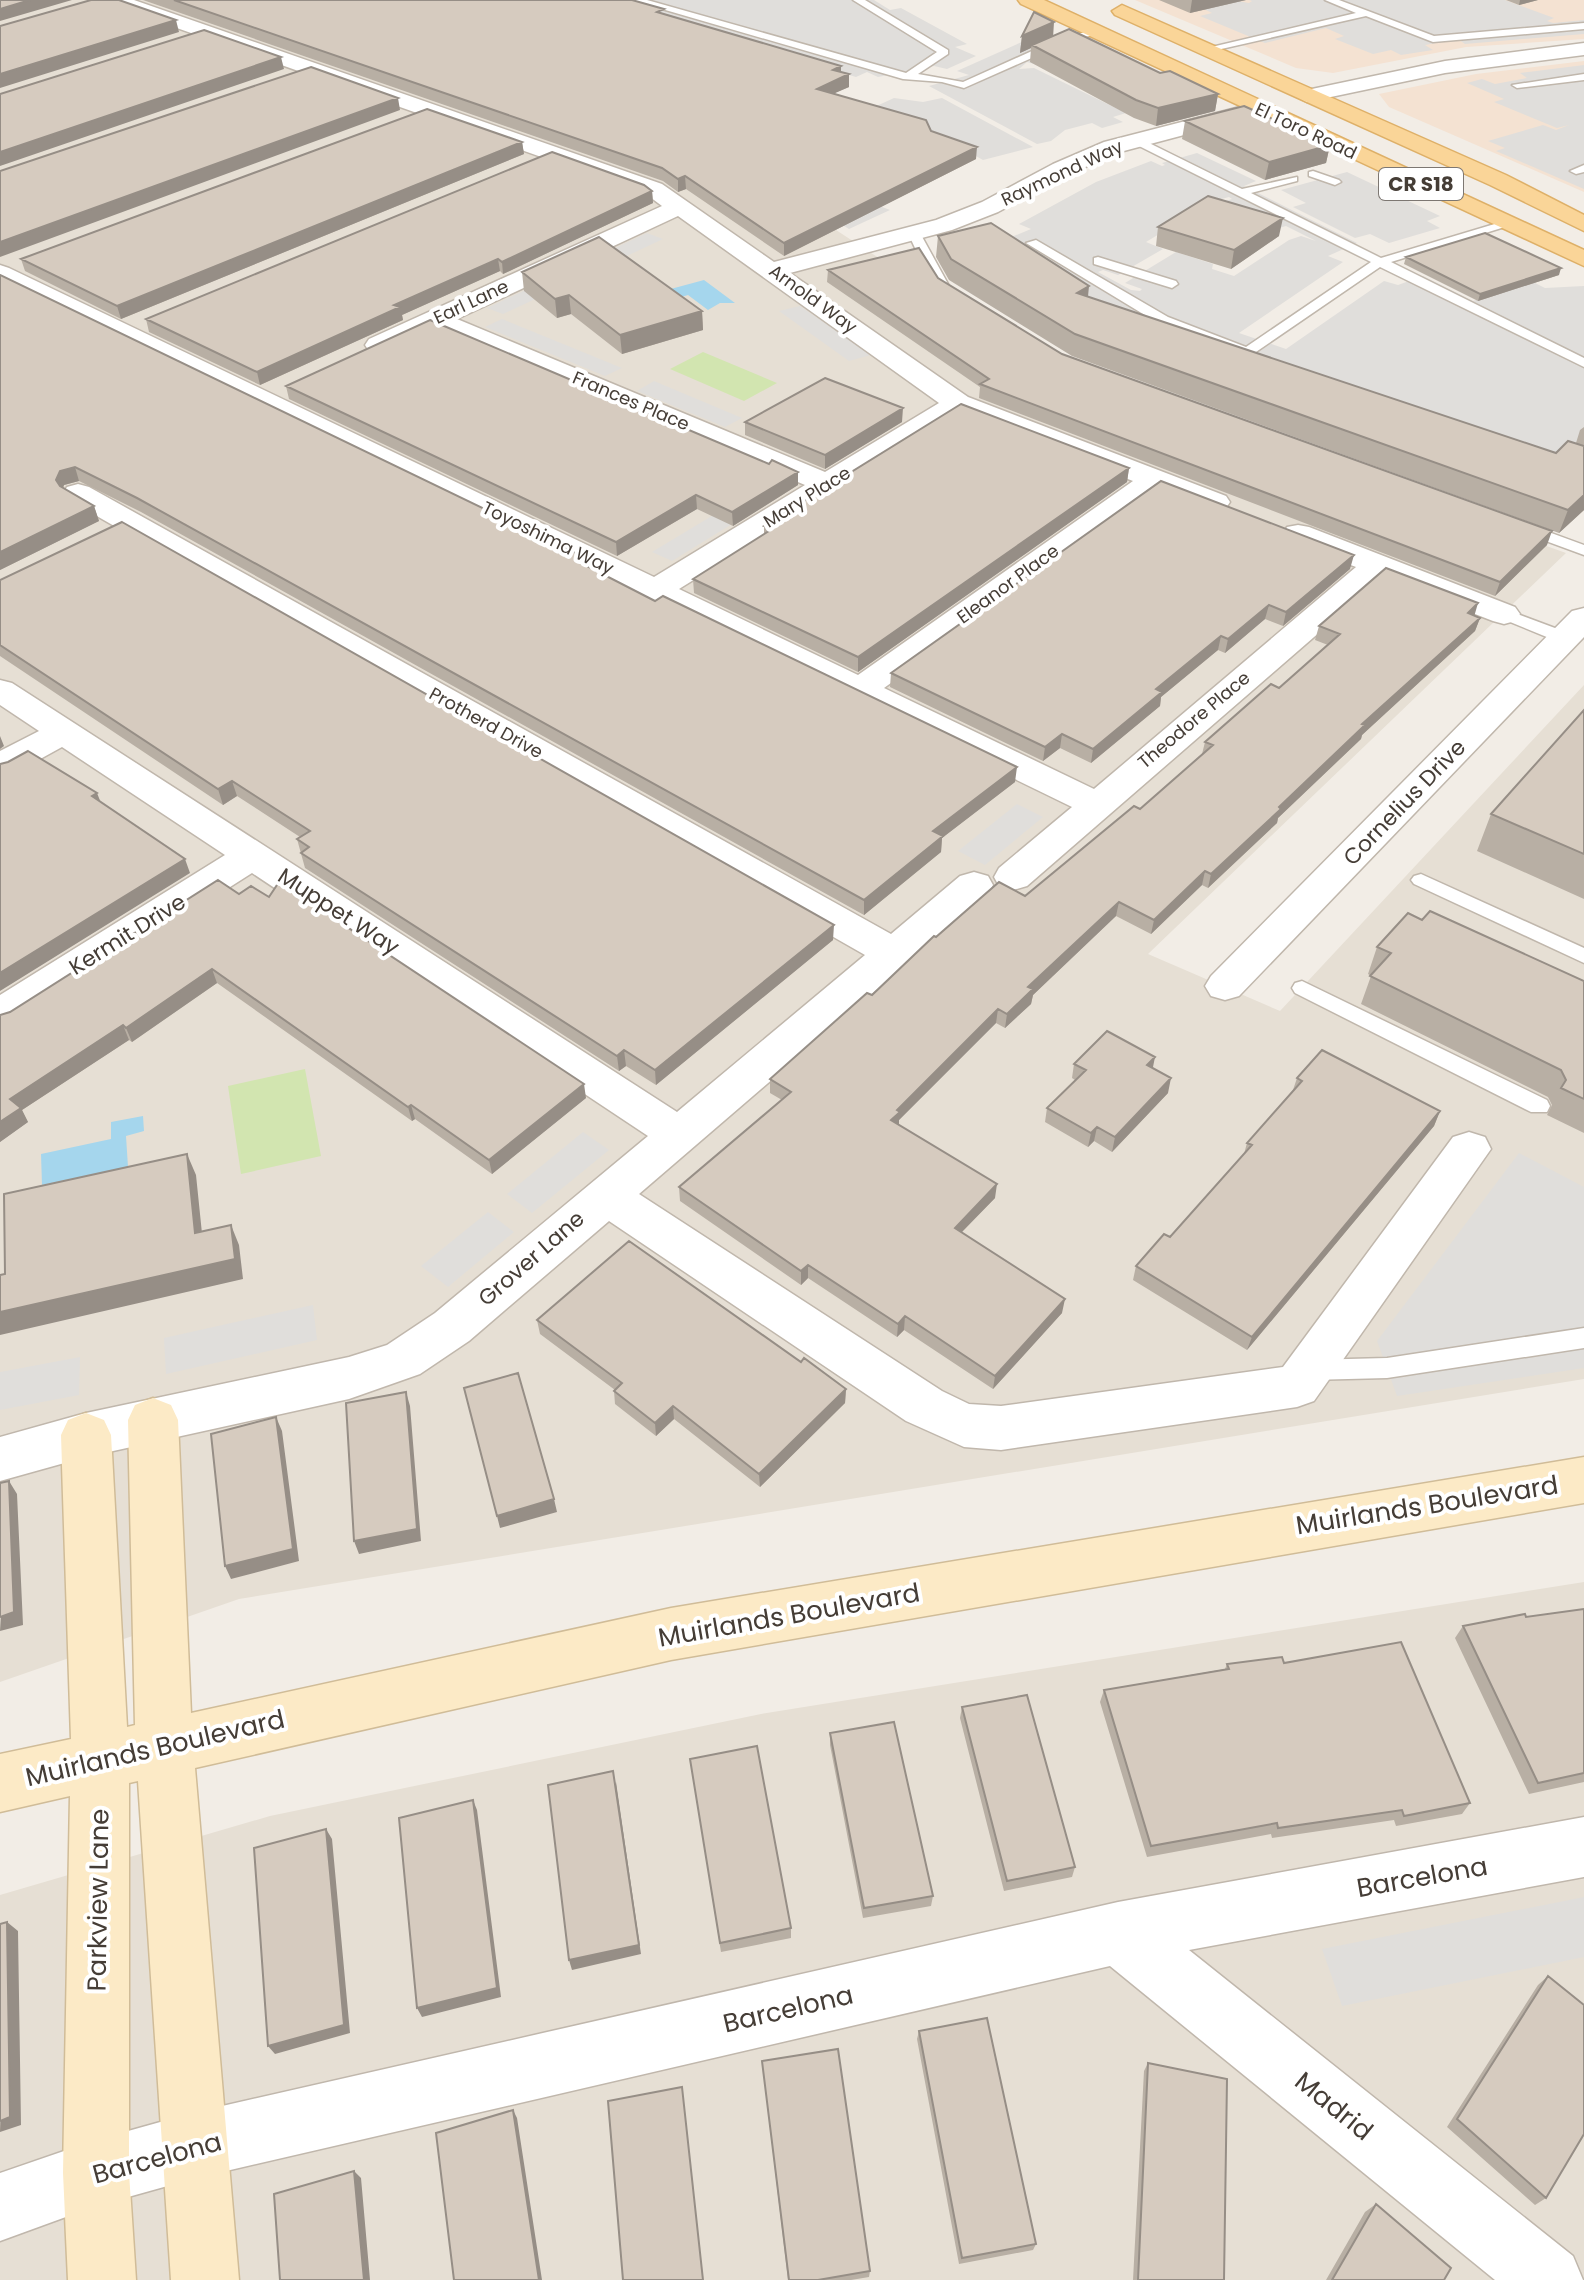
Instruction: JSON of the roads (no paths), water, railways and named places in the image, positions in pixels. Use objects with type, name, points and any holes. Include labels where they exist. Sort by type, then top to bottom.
[{"type":"main road","name":"El Toro Road","points":[[1028,0],[1584,259]]},
{"type":"main road","name":"El Toro Road","points":[[1098,0],[1498,180],[1584,224]]},
{"type":"main road","points":[[1258,109],[1307,96]]},
{"type":"street","name":"Arnold Way","points":[[116,0],[654,189],[958,403],[1244,513]]},
{"type":"street","points":[[178,41],[207,32]]},
{"type":"street","points":[[1307,96],[1459,64],[1584,49]]},
{"type":"street","points":[[283,79],[313,69]]},
{"type":"street","name":"Raymond Way","points":[[781,276],[898,250],[914,233],[968,216],[1061,169],[1135,140],[1258,109]]},
{"type":"street","points":[[399,121],[429,110]]},
{"type":"street","points":[[525,165],[553,153]]},
{"type":"street","name":"Earl Lane","points":[[362,352],[681,206]]},
{"type":"street","points":[[0,271],[30,258]]},
{"type":"street","name":"Toyoshima Way","points":[[0,271],[1096,804]]},
{"type":"street","points":[[121,331],[150,319]]},
{"type":"street","name":"Frances Place","points":[[435,319],[828,484]]},
{"type":"street","points":[[260,399],[289,385]]},
{"type":"street","name":"Mary Place","points":[[655,590],[958,403]]},
{"type":"street","name":"Eleanor Place","points":[[861,689],[1155,479]]},
{"type":"street","name":"Protherd Drive","points":[[78,493],[114,528],[893,953]]},
{"type":"street","points":[[1273,524],[1504,614]]},
{"type":"street","name":"Theodore Place","points":[[994,881],[1096,804],[1378,565]]},
{"type":"street","name":"Cornelius Drive","points":[[1225,986],[1574,628]]},
{"type":"street","name":"Muppet Way","points":[[0,690],[678,1134]]},
{"type":"street","points":[[0,766],[63,732]]},
{"type":"street","name":"Kermit Drive","points":[[0,1014],[253,855]]},
{"type":"street","name":"Grover Lane","points":[[0,1459],[86,1435],[349,1378],[403,1360],[452,1327],[893,953],[994,881]]},
{"type":"street","points":[[605,1195],[924,1406],[964,1425],[1001,1428],[1297,1386],[1469,1149]]},
{"type":"street","points":[[153,1420],[164,1745],[205,2280]]},
{"type":"street","name":"Parkview Lane","points":[[86,1435],[100,1760],[96,2173],[102,2280]]},
{"type":"street","name":"Muirlands Boulevard","points":[[0,1783],[671,1634],[1584,1480]]},
{"type":"street","name":"Barcelona","points":[[0,2207],[96,2173],[196,2145],[1118,1933],[1584,1847]]},
{"type":"street","name":"Madrid","points":[[1118,1933],[1549,2280]]},
{"type":"lane","points":[[636,0],[907,77],[942,79],[964,85],[1067,39],[1100,32]]},
{"type":"lane","points":[[858,0],[944,52],[907,77]]},
{"type":"lane","points":[[1330,0],[1433,39],[1584,26]]},
{"type":"lane","points":[[1208,49],[1367,13]]},
{"type":"lane","points":[[1517,85],[1584,77]]},
{"type":"lane","points":[[1135,140],[1377,263],[1584,363]]},
{"type":"lane","points":[[1313,174],[1335,182]]},
{"type":"lane","points":[[1238,193],[1293,179]]},
{"type":"lane","points":[[1032,243],[1163,320],[1255,354],[1377,263],[1504,223]]},
{"type":"lane","points":[[914,233],[929,265],[943,285],[955,293]]},
{"type":"lane","points":[[1098,261],[1172,284]]},
{"type":"lane","points":[[1511,523],[1584,550]]},
{"type":"lane","points":[[1504,614],[1574,628]]},
{"type":"lane","points":[[1421,880],[1584,956]]},
{"type":"lane","points":[[1302,988],[1539,1106]]},
{"type":"lane","points":[[1309,1370],[1387,1368],[1584,1338]]},
{"type":"water","points":[[704,280],[735,303],[720,303],[708,310],[688,295],[678,298],[667,290]]},
{"type":"water","points":[[143,1116],[144,1131],[126,1136],[128,1167],[42,1185],[41,1154],[111,1139],[111,1122]]}]
